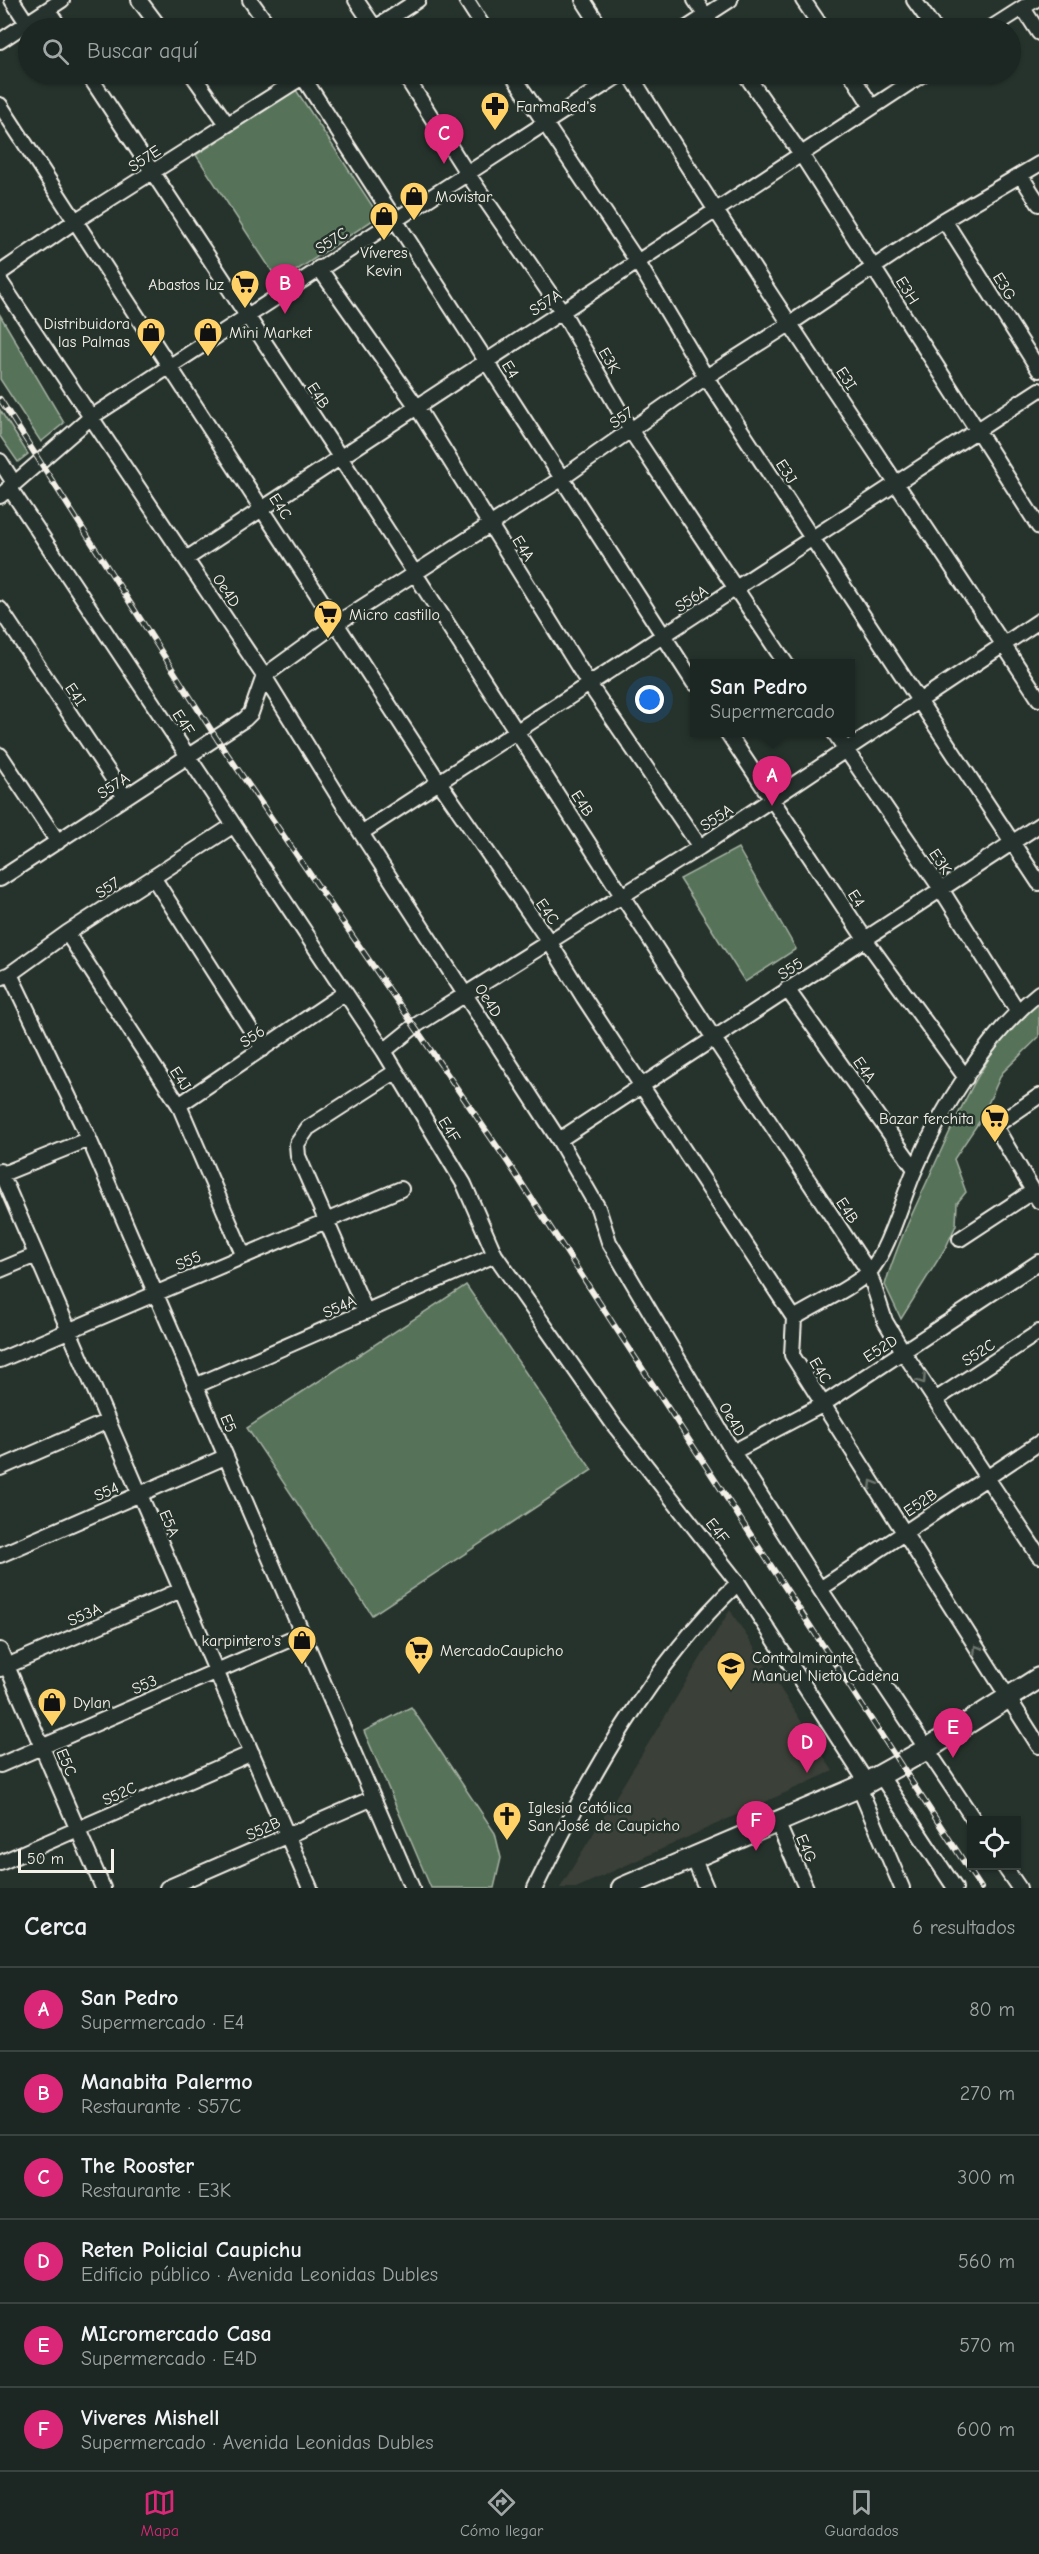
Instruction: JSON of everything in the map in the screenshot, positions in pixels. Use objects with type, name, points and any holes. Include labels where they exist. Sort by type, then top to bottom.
[{"type":"main road","points":[[622,1888],[869,1782],[927,1749],[1039,1678]]},
{"type":"street","points":[[12,0],[24,18]]},
{"type":"street","points":[[35,18],[62,0]]},
{"type":"street","points":[[139,0],[152,18]]},
{"type":"street","points":[[250,0],[263,18]]},
{"type":"street","points":[[356,0],[368,18]]},
{"type":"street","points":[[390,18],[418,0]]},
{"type":"street","points":[[466,0],[478,18]]},
{"type":"street","points":[[583,0],[595,18]]},
{"type":"street","points":[[695,0],[705,16]]},
{"type":"street","points":[[702,18],[730,0]]},
{"type":"street","points":[[803,0],[815,18]]},
{"type":"street","points":[[914,0],[927,18]]},
{"type":"street","points":[[1007,18],[1029,4],[1039,33]]},
{"type":"street","points":[[48,10],[53,18]]},
{"type":"street","points":[[0,41],[18,29]]},
{"type":"street","name":"E4B","points":[[94,84],[340,457],[714,1037],[869,1272],[885,1321],[904,1353],[1039,1556]]},
{"type":"street","points":[[199,84],[227,124]]},
{"type":"street","name":"S57E","points":[[0,273],[75,221],[288,84]]},
{"type":"street","name":"E4","points":[[309,84],[394,220],[690,677]]},
{"type":"street","name":"E3K","points":[[410,84],[467,173],[562,311],[631,431],[734,589],[783,659]]},
{"type":"street","name":"E3J","points":[[518,84],[637,261],[705,377],[918,703],[1013,841],[1039,883]]},
{"type":"street","name":"S57C","points":[[8,489],[90,418],[168,365],[606,84]]},
{"type":"street","name":"E3I","points":[[636,84],[714,211],[791,323],[1039,699]]},
{"type":"street","name":"E3H","points":[[753,84],[801,154],[1039,527]]},
{"type":"street","points":[[857,84],[872,107]]},
{"type":"street","name":"S57A","points":[[186,559],[908,84]]},
{"type":"street","name":"E4C","points":[[0,105],[439,782],[550,943],[794,1318],[792,1355],[1039,1746]]},
{"type":"street","name":"S57","points":[[264,676],[414,572],[561,479],[705,377],[791,323],[944,220],[1039,164]]},
{"type":"street","points":[[1021,176],[1039,204]]},
{"type":"street","name":"E3G","points":[[944,220],[1039,370]]},
{"type":"street","name":"E4A","points":[[319,268],[417,407],[589,684],[700,847]]},
{"type":"street","name":"Oe4D","points":[[0,280],[264,676],[361,833],[559,1140],[598,1208],[609,1242],[733,1452],[820,1589],[971,1816]]},
{"type":"street","name":"S56A","points":[[361,833],[1039,390]]},
{"type":"street","name":"E4F","points":[[0,461],[8,489],[234,825],[343,994],[384,1051],[464,1184],[495,1255],[614,1425],[738,1583],[869,1782],[902,1888]]},
{"type":"street","name":"E4I","points":[[0,609],[124,796]]},
{"type":"street","name":"S55A","points":[[384,1051],[415,1026],[467,996],[773,800],[1039,621]]},
{"type":"street","name":"S57A","points":[[0,879],[245,719],[251,712],[264,676]]},
{"type":"street","name":"E4","points":[[730,737],[865,939],[966,1078]]},
{"type":"street","name":"E3K","points":[[838,737],[940,889],[1017,1010]]},
{"type":"street","points":[[0,755],[58,842]]},
{"type":"street","name":"S57","points":[[5,976],[234,825]]},
{"type":"street","name":"S55","points":[[559,1140],[1039,825]]},
{"type":"street","points":[[153,877],[263,1049]]},
{"type":"street","name":"E4J","points":[[67,933],[179,1105],[243,1254]]},
{"type":"street","name":"E5","points":[[5,976],[89,1139],[412,1888]]},
{"type":"street","name":"E4A","points":[[788,989],[915,1169]]},
{"type":"street","points":[[794,1318],[869,1272],[892,1226],[915,1169],[954,1095],[1017,1010],[1039,993]]},
{"type":"street","name":"S56","points":[[179,1105],[343,994]]},
{"type":"street","points":[[366,1312],[298,1156],[297,1144],[308,1128],[395,1072]]},
{"type":"street","points":[[960,1239],[1036,1196],[995,1130],[998,1122],[1039,1096]]},
{"type":"street","points":[[1,1174],[89,1139]]},
{"type":"street","name":"E5A","points":[[1,1174],[310,1888]]},
{"type":"street","name":"S55","points":[[0,1360],[243,1254],[401,1189]]},
{"type":"street","points":[[0,1270],[36,1255]]},
{"type":"street","name":"S54A","points":[[195,1386],[495,1255]]},
{"type":"street","name":"E52D","points":[[733,1452],[822,1405],[1039,1262]]},
{"type":"street","name":"S52C","points":[[935,1400],[1039,1332]]},
{"type":"street","points":[[0,1468],[108,1421]]},
{"type":"street","name":"E52B","points":[[820,1589],[1039,1443]]},
{"type":"street","name":"S54","points":[[0,1555],[225,1457]]},
{"type":"street","points":[[535,1888],[628,1717],[706,1615],[738,1583]]},
{"type":"street","name":"S53A","points":[[4,1667],[181,1590]]},
{"type":"street","name":"S53","points":[[0,1765],[302,1634]]},
{"type":"street","name":"E5C","points":[[0,1650],[4,1667],[42,1747],[103,1888]]},
{"type":"street","name":"S52C","points":[[0,1863],[252,1753]]},
{"type":"street","points":[[869,1782],[955,1888]]},
{"type":"street","name":"S52B","points":[[166,1888],[373,1798]]},
{"type":"street","name":"E4G","points":[[777,1822],[806,1888]]},
{"type":"street","points":[[693,1857],[706,1888]]},
{"type":"street","points":[[1007,1870],[1019,1888]]},
{"type":"shaded area","name":"Contralmirante Manuel Nieto Cadena","points":[[730,1610],[833,1771],[576,1888],[560,1888]]},
{"type":"green space","points":[[296,90],[379,216],[279,282],[196,155]]},
{"type":"green space","points":[[0,315],[64,423],[41,442],[0,379]]},
{"type":"green space","points":[[0,410],[28,454],[18,462],[0,436]]},
{"type":"green space","points":[[738,848],[796,949],[745,982],[680,879]]},
{"type":"green space","points":[[1039,1003],[1039,1037],[1002,1073],[981,1119],[954,1159],[966,1192],[957,1203],[956,1225],[946,1247],[901,1319],[885,1285],[905,1230],[962,1105],[988,1059],[1020,1019]]},
{"type":"green space","points":[[466,1285],[592,1470],[372,1615],[247,1428]]},
{"type":"green space","points":[[411,1707],[495,1833],[501,1858],[494,1888],[431,1888],[364,1731]]},
{"type":"railway","points":[[0,399],[217,739],[509,1164],[981,1888]]},
{"type":"place","name":"FarmaRed's","points":[[495,132]]},
{"type":"place","name":"The Rooster","points":[[444,164]]},
{"type":"place","name":"Movistar","points":[[414,222]]},
{"type":"place","name":"Víveres Kevin","points":[[384,242]]},
{"type":"place","name":"Abastos luz","points":[[245,310]]},
{"type":"place","name":"Manabita Palermo","points":[[285,314]]},
{"type":"place","name":"Distribuidora las Palmas","points":[[151,358]]},
{"type":"place","name":"Mini Market","points":[[208,358]]},
{"type":"place","name":"Micro castillo","points":[[328,640]]},
{"type":"place","name":"San Pedro","points":[[772,806]]},
{"type":"place","name":"Bazar ferchita","points":[[995,1144]]},
{"type":"place","name":"karpintero's","points":[[302,1666]]},
{"type":"place","name":"MercadoCaupicho","points":[[419,1676]]},
{"type":"place","name":"Contralmirante Manuel Nieto Cadena","points":[[731,1692]]},
{"type":"place","name":"Dylan","points":[[52,1728]]},
{"type":"place","name":"MIcromercado Casa","points":[[953,1758]]},
{"type":"place","name":"Reten Policial Caupichu","points":[[807,1773]]},
{"type":"place","name":"Iglesia Católica San José de Caupicho","points":[[507,1842]]},
{"type":"place","name":"Viveres Mishell","points":[[756,1851]]}]
